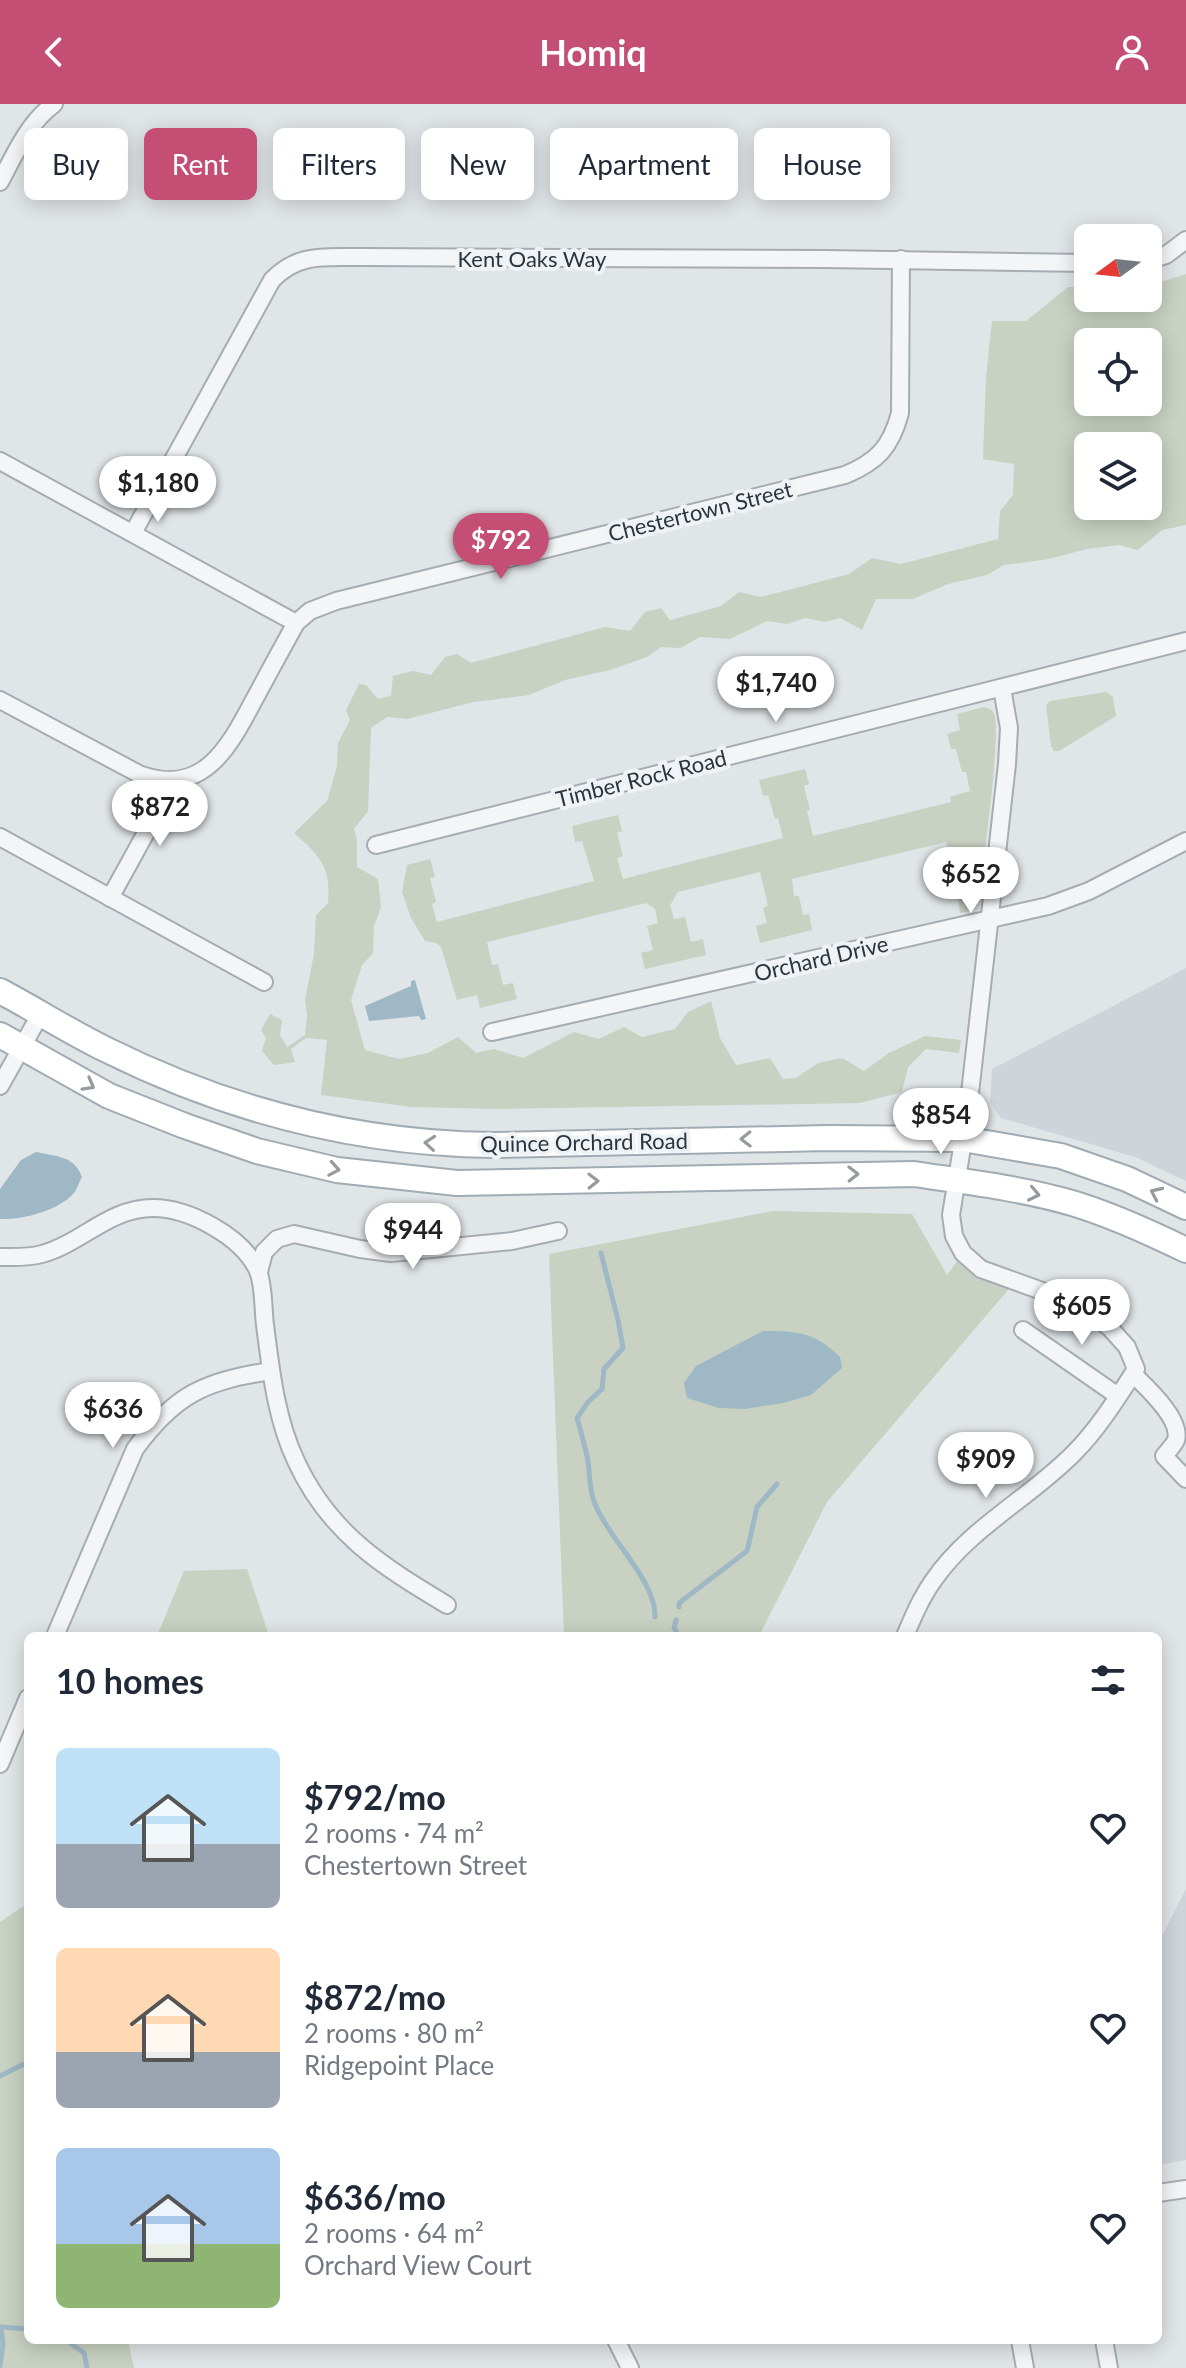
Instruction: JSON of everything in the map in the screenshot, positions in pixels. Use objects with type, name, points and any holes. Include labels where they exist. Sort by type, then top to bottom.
[{"type":"main road","name":"Quince Orchard Road","points":[[0,991],[106,1049],[155,1072],[242,1105],[394,1140],[494,1145],[828,1138],[963,1139],[1072,1159],[1127,1179],[1186,1207]]},
{"type":"main road","name":"Quince Orchard Road","points":[[0,1035],[109,1096],[221,1141],[299,1162],[390,1178],[487,1183],[881,1173],[958,1179],[1072,1204],[1137,1227],[1186,1250]]},
{"type":"street","points":[[0,182],[29,130],[54,104]]},
{"type":"street","points":[[1162,256],[1186,240]]},
{"type":"street","name":"Kent Oaks Way","points":[[133,533],[272,280],[293,262],[313,257],[901,259],[1074,263]]},
{"type":"street","name":"Chestertown Street","points":[[296,623],[310,611],[336,601],[845,475],[861,468],[885,449],[900,413],[901,259]]},
{"type":"street","points":[[0,461],[296,623],[229,746],[204,770],[175,780],[157,780],[139,774],[0,700]]},
{"type":"street","name":"Timber Rock Road","points":[[376,845],[1186,641]]},
{"type":"street","points":[[907,1632],[922,1598],[952,1558],[989,1523],[1076,1452],[1136,1369],[1127,1347],[1110,1328],[1078,1304],[981,1269],[963,1253],[954,1236],[951,1215],[991,920],[1009,746],[1008,713],[1002,688]]},
{"type":"street","points":[[110,898],[175,780]]},
{"type":"street","points":[[0,837],[264,982]]},
{"type":"street","name":"Orchard Drive","points":[[492,1032],[1048,906],[1089,891],[1186,841]]},
{"type":"street","points":[[0,1086],[41,1013]]},
{"type":"street","points":[[0,1257],[23,1258],[44,1254],[116,1214],[152,1208],[187,1213],[213,1227],[243,1250],[259,1272]]},
{"type":"street","points":[[447,1605],[391,1572],[361,1549],[337,1525],[313,1493],[295,1460],[281,1419],[271,1371],[259,1272],[264,1252],[277,1239],[294,1234],[391,1253],[512,1241],[558,1231]]},
{"type":"street","points":[[1023,1330],[1118,1396]]},
{"type":"street","points":[[57,1632],[135,1449],[151,1426],[171,1407],[201,1388],[230,1377],[271,1371]]},
{"type":"street","points":[[1133,1374],[1160,1402],[1175,1427],[1176,1440],[1164,1456],[1186,1479]]},
{"type":"street","points":[[0,1764],[24,1707]]},
{"type":"street","points":[[1162,2192],[1186,2189]]},
{"type":"street","points":[[618,2344],[630,2368]]},
{"type":"street","points":[[1021,2344],[1025,2368]]},
{"type":"street","points":[[1105,2344],[1109,2368]]},
{"type":"shaded area","points":[[1186,968],[1186,1181],[1135,1157],[1001,1118],[990,1102],[992,1069]]},
{"type":"shaded area","points":[[1186,1889],[1186,2160],[1162,2164],[1162,1936]]},
{"type":"green space","points":[[1186,274],[1186,525],[1162,530],[1138,550],[1119,545],[1087,549],[1049,559],[1004,565],[987,575],[948,584],[913,599],[876,599],[862,630],[840,618],[825,622],[805,618],[787,624],[767,621],[730,639],[700,637],[680,648],[661,647],[647,657],[610,670],[565,680],[529,695],[474,702],[407,719],[387,717],[371,728],[368,811],[354,829],[357,867],[378,879],[381,907],[374,926],[373,953],[362,965],[351,1000],[365,1050],[399,1059],[428,1053],[458,1037],[476,1053],[494,1049],[523,1058],[574,1032],[599,1039],[624,1027],[642,1037],[675,1029],[688,1012],[711,1001],[720,1038],[736,1065],[770,1058],[783,1079],[796,1078],[818,1063],[842,1058],[864,1071],[889,1053],[925,1036],[961,1040],[959,1053],[926,1049],[908,1067],[902,1092],[860,1103],[500,1109],[412,1107],[321,1095],[327,1040],[306,1038],[291,1049],[295,1062],[274,1065],[262,1051],[266,1038],[261,1030],[270,1014],[282,1020],[280,1035],[287,1047],[305,1035],[305,1000],[314,954],[316,915],[328,903],[326,871],[317,856],[294,833],[327,801],[337,766],[338,743],[350,720],[346,710],[359,684],[366,685],[378,699],[391,696],[393,676],[413,671],[431,675],[445,657],[457,654],[471,663],[605,627],[630,631],[645,612],[661,608],[670,620],[721,606],[739,592],[761,597],[849,574],[872,558],[901,564],[998,539],[1000,511],[1013,495],[1014,464],[983,459],[992,321],[1026,321],[1068,287],[1074,287],[1074,312],[1162,312],[1162,282]]},
{"type":"green space","points":[[1106,692],[1113,697],[1116,716],[1059,751],[1054,751],[1046,706],[1050,701]]},
{"type":"green space","points":[[984,707],[993,712],[996,725],[994,773],[978,901],[969,911],[960,913],[958,897],[954,897],[950,882],[956,880],[946,842],[792,879],[794,896],[799,896],[803,915],[809,914],[812,930],[760,943],[756,926],[767,923],[763,908],[768,906],[760,872],[678,892],[670,905],[674,919],[685,917],[691,942],[703,939],[706,955],[645,969],[641,953],[653,950],[647,926],[658,923],[655,909],[646,903],[487,942],[492,965],[498,964],[503,985],[513,983],[517,999],[480,1008],[477,995],[457,1000],[441,947],[425,941],[411,918],[402,892],[407,865],[430,859],[435,877],[430,878],[436,902],[432,904],[437,922],[594,881],[582,841],[575,842],[572,826],[618,815],[622,831],[617,833],[623,856],[617,858],[623,879],[783,838],[778,818],[775,819],[768,795],[763,796],[759,780],[805,769],[809,784],[804,786],[813,836],[951,802],[950,797],[970,791],[966,772],[962,772],[956,749],[951,749],[947,734],[960,730],[957,714]]},
{"type":"green space","points":[[773,1211],[912,1214],[947,1275],[963,1253],[1014,1283],[827,1502],[761,1632],[564,1632],[549,1254]]},
{"type":"green space","points":[[247,1569],[268,1632],[159,1632],[184,1571]]},
{"type":"green space","points":[[24,1906],[24,2344],[129,2344],[134,2368],[0,2368],[0,1922]]},
{"type":"water","points":[[415,980],[426,1019],[421,1020],[419,1016],[369,1021],[365,1006],[411,986],[411,981]]},
{"type":"water","points":[[36,1152],[64,1158],[74,1165],[82,1177],[76,1190],[49,1210],[0,1219],[0,1189],[21,1160]]},
{"type":"water","points":[[763,1331],[796,1333],[814,1338],[840,1357],[842,1368],[811,1395],[783,1403],[745,1409],[719,1408],[687,1398],[684,1383],[696,1366]]},
{"type":"waterway","points":[[601,1253],[623,1348],[604,1369],[602,1389],[577,1418],[595,1504],[648,1589],[655,1617]]},
{"type":"waterway","points":[[679,1607],[679,1603],[747,1551],[757,1507],[777,1484]]},
{"type":"waterway","points":[[676,1620],[676,1632]]},
{"type":"waterway","points":[[0,2076],[24,2064]]},
{"type":"waterway","points":[[1,2327],[24,2329]]},
{"type":"waterway","points":[[0,2366],[3,2344],[1,2327]]},
{"type":"waterway","points":[[72,2344],[84,2353],[87,2368]]}]
